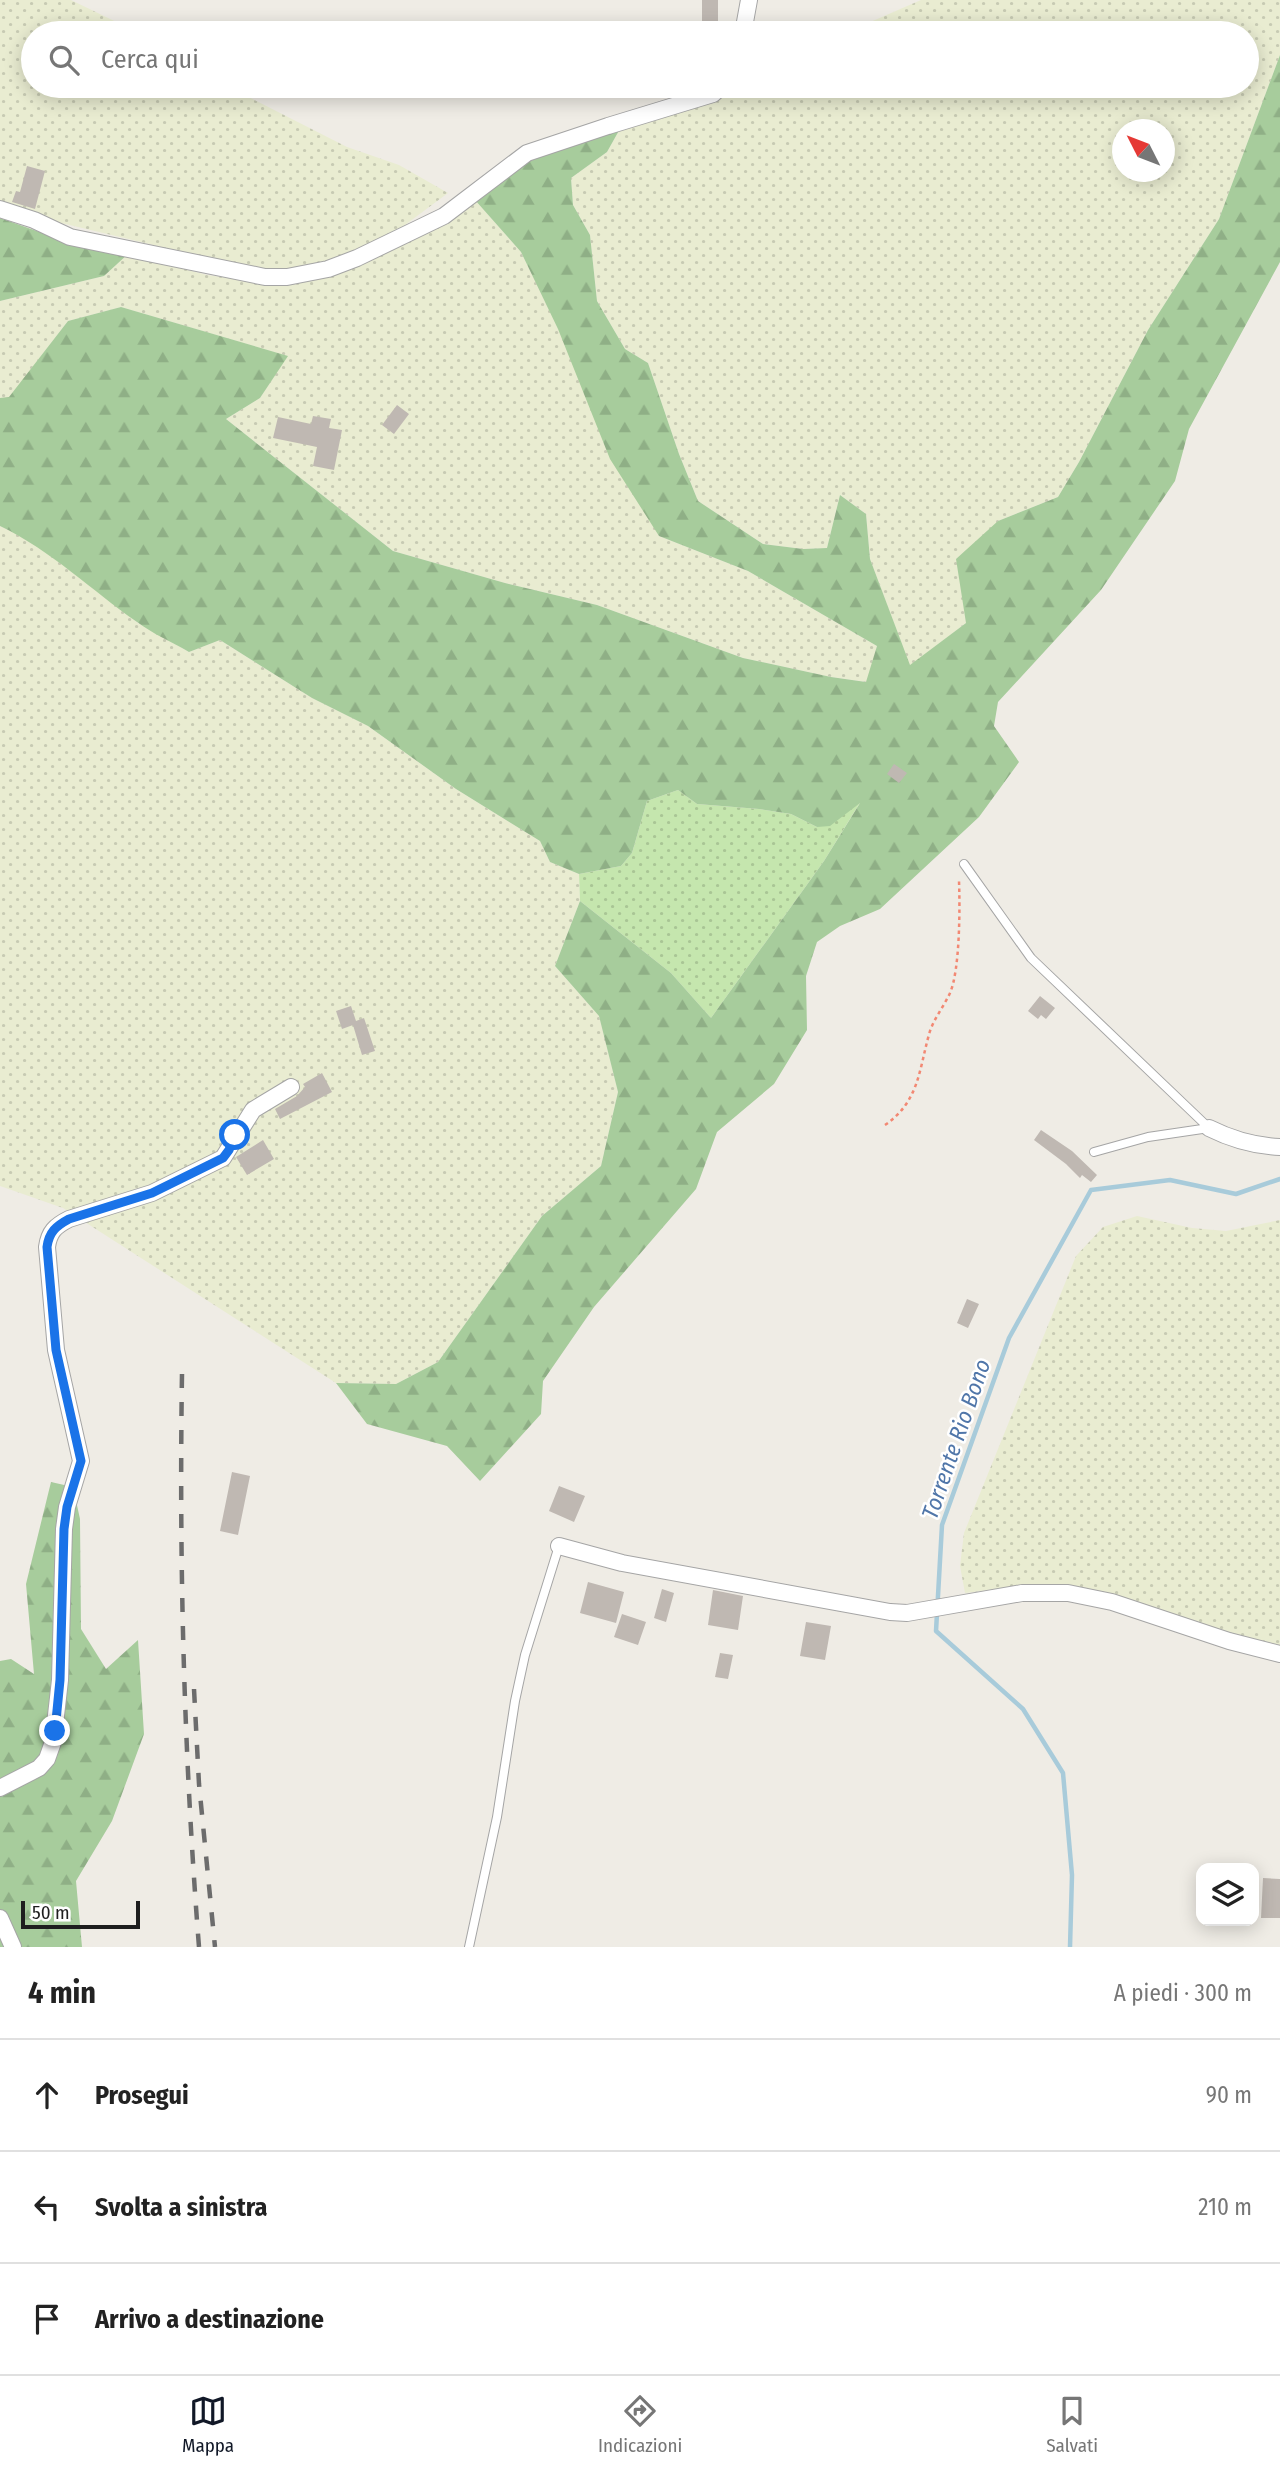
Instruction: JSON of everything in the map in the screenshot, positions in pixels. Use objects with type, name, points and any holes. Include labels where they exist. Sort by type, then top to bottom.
[{"type":"street","points":[[745,21],[748,0]]},
{"type":"street","points":[[0,209],[34,220],[69,237],[265,277],[287,277],[328,269],[358,258],[444,216],[527,153],[700,98]]},
{"type":"street","points":[[0,1788],[38,1768],[47,1759],[53,1742],[60,1680],[64,1529],[67,1507],[81,1461],[56,1350],[48,1237],[56,1226],[69,1219],[152,1193],[223,1158],[253,1110],[291,1087]]},
{"type":"street","points":[[1209,1128],[1234,1140],[1259,1146],[1280,1147]]},
{"type":"street","points":[[559,1546],[636,1566],[890,1612],[907,1613],[1022,1593],[1068,1593],[1112,1602],[1229,1641],[1280,1654]]},
{"type":"street","points":[[0,1918],[13,1947]]},
{"type":"lane","points":[[964,864],[1031,958],[1049,978],[1209,1128]]},
{"type":"lane","points":[[1094,1152],[1148,1137],[1209,1128]]},
{"type":"lane","points":[[469,1947],[496,1817],[522,1667],[559,1546]]},
{"type":"path","points":[[885,1125],[900,1114],[910,1100],[934,1022],[950,993],[958,929],[959,873],[964,864]]},
{"type":"green space","points":[[0,0],[71,0],[114,21],[21,21],[21,98],[251,98],[347,147],[399,165],[448,193],[405,225],[339,260],[271,273],[57,222],[0,204]]},
{"type":"green space","points":[[921,0],[1280,0],[1280,55],[1219,219],[1148,330],[1058,497],[998,521],[966,623],[910,666],[870,559],[866,514],[840,495],[827,548],[803,549],[763,544],[698,501],[648,363],[625,349],[597,301],[590,235],[573,205],[571,178],[607,152],[621,127],[710,98],[1259,98],[1259,21],[873,21]]},
{"type":"green space","points":[[1280,55],[1280,262],[1189,429],[1175,481],[1101,590],[998,702],[994,726],[1019,762],[979,817],[880,909],[840,926],[817,942],[806,976],[807,1030],[774,1084],[717,1132],[696,1189],[594,1307],[543,1381],[541,1414],[480,1481],[447,1446],[367,1424],[336,1383],[396,1384],[438,1362],[542,1216],[601,1166],[618,1092],[599,1016],[555,966],[580,901],[671,973],[711,1018],[824,861],[860,803],[830,826],[817,827],[791,814],[697,804],[678,790],[647,801],[632,853],[621,866],[579,874],[550,862],[540,841],[456,789],[368,726],[312,698],[220,640],[189,652],[163,638],[120,610],[37,547],[0,526],[0,398],[9,397],[68,321],[121,307],[288,356],[260,398],[226,419],[393,551],[505,583],[597,605],[743,658],[866,682],[877,646],[748,571],[659,536],[610,459],[558,329],[521,252],[475,200],[522,164],[621,127],[607,152],[571,178],[573,205],[590,235],[597,301],[625,349],[648,363],[698,501],[763,544],[803,549],[827,548],[840,495],[866,514],[870,559],[910,665],[966,623],[956,559],[998,521],[1058,497],[1148,330],[1219,219]]},
{"type":"green space","points":[[475,200],[521,252],[659,536],[748,571],[877,646],[867,682],[743,658],[597,605],[505,583],[393,551],[226,419],[260,398],[287,356],[121,307],[68,321],[9,398],[0,398],[0,301],[104,276],[128,254],[207,275],[273,284],[329,275],[389,252],[453,217]]},
{"type":"green space","points":[[0,218],[65,241],[128,254],[104,276],[0,301]]},
{"type":"green space","points":[[0,526],[28,539],[138,623],[189,652],[220,640],[312,698],[368,726],[456,789],[540,841],[550,862],[579,874],[580,901],[555,966],[599,1016],[618,1092],[601,1166],[542,1216],[438,1362],[396,1384],[336,1383],[63,1208],[0,1186]]},
{"type":"green space","points":[[678,790],[697,804],[791,814],[817,827],[861,801],[824,861],[711,1018],[671,973],[580,901],[579,874],[621,866],[632,853],[647,801]]},
{"type":"green space","points":[[1137,1216],[1192,1228],[1226,1231],[1280,1220],[1280,1645],[1234,1634],[1116,1596],[1023,1586],[965,1593],[960,1566],[964,1533],[1076,1256],[1103,1227]]},
{"type":"green space","points":[[51,1482],[73,1487],[80,1519],[81,1629],[106,1669],[138,1640],[144,1734],[112,1821],[76,1881],[82,1947],[0,1947],[0,1661],[11,1659],[34,1674],[26,1584]]},
{"type":"building","points":[[702,0],[718,0],[718,21],[702,21]]},
{"type":"building","points":[[27,166],[45,171],[35,209],[12,202],[16,191],[20,192]]},
{"type":"building","points":[[397,405],[409,414],[394,434],[382,425]]},
{"type":"building","points":[[313,416],[331,419],[329,428],[342,430],[334,470],[313,466],[317,447],[273,438],[278,417],[311,424]]},
{"type":"building","points":[[894,764],[907,773],[899,783],[887,774]]},
{"type":"building","points":[[1040,996],[1055,1008],[1046,1019],[1041,1015],[1038,1019],[1028,1011]]},
{"type":"building","points":[[351,1006],[356,1021],[364,1018],[375,1051],[362,1055],[353,1025],[342,1029],[336,1011]]},
{"type":"building","points":[[322,1073],[332,1092],[280,1119],[275,1109],[297,1096],[305,1087],[303,1084]]},
{"type":"building","points":[[1041,1130],[1072,1151],[1097,1175],[1091,1182],[1082,1175],[1080,1178],[1034,1140]]},
{"type":"building","points":[[263,1140],[274,1159],[247,1175],[236,1157]]},
{"type":"building","points":[[967,1299],[979,1304],[968,1328],[957,1323]]},
{"type":"building","points":[[232,1472],[250,1476],[238,1535],[220,1531]]},
{"type":"building","points":[[559,1486],[585,1496],[574,1522],[549,1511]]},
{"type":"building","points":[[588,1582],[624,1592],[616,1623],[580,1613]]},
{"type":"building","points":[[662,1589],[674,1593],[666,1622],[654,1618]]},
{"type":"building","points":[[713,1590],[743,1596],[738,1630],[708,1625]]},
{"type":"building","points":[[622,1614],[646,1622],[638,1645],[614,1637]]},
{"type":"building","points":[[806,1622],[831,1626],[825,1660],[800,1656]]},
{"type":"building","points":[[720,1653],[733,1655],[728,1679],[715,1677]]},
{"type":"building","points":[[1263,1878],[1280,1879],[1280,1918],[1261,1918]]},
{"type":"waterway","name":"Torrente Rio Bono","points":[[1070,1947],[1072,1875],[1063,1773],[1023,1709],[936,1631],[942,1525],[1009,1338],[1091,1190],[1170,1180],[1236,1194],[1280,1179]]},
{"type":"railway","points":[[182,1374],[184,1660],[199,1947]]},
{"type":"railway","points":[[194,1689],[199,1784],[215,1947]]},
{"type":"route","points":[[55,1731],[60,1680],[64,1529],[67,1507],[81,1461],[56,1350],[48,1237],[56,1226],[69,1219],[152,1193],[223,1158],[235,1135]]}]
